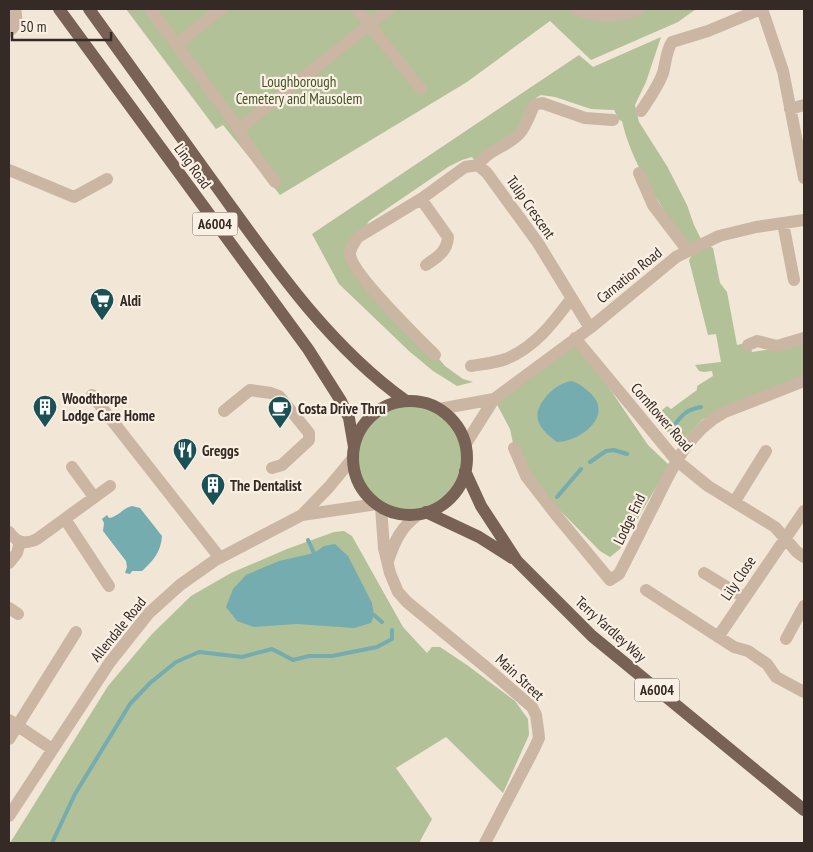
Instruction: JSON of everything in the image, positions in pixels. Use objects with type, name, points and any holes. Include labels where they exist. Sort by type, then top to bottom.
[{"type":"main road","name":"Ling Road","points":[[59,9],[308,349],[341,401],[349,418],[353,453]]},
{"type":"main road","name":"Ling Road","points":[[89,9],[267,256],[311,311],[380,382],[406,401]]},
{"type":"main road","name":"A6004","points":[[406,401],[427,404],[449,416],[456,425],[465,445],[467,455],[465,471],[456,491],[447,500],[422,513],[396,513],[379,505],[364,492],[357,478],[353,453],[358,434],[370,417],[387,406],[406,401]]},
{"type":"main road","name":"Terry Yardley Way","points":[[465,471],[481,506],[517,561]]},
{"type":"main road","name":"Terry Yardley Way","points":[[422,513],[453,523],[479,536],[517,561],[592,636],[804,810]]},
{"type":"street","points":[[9,31],[13,28],[17,19],[15,9]]},
{"type":"street","points":[[150,9],[239,129],[246,142],[275,182]]},
{"type":"street","points":[[176,44],[221,9]]},
{"type":"street","points":[[357,9],[421,89]]},
{"type":"street","points":[[239,129],[389,9]]},
{"type":"street","points":[[575,9],[589,15],[604,16],[622,15],[639,9]]},
{"type":"street","points":[[641,111],[659,83],[667,60],[668,48],[672,42],[708,31],[747,13],[762,9],[783,71],[804,178]]},
{"type":"street","points":[[436,355],[404,325],[378,296],[353,263],[350,255],[358,237],[421,199],[465,167],[478,165],[482,158],[520,133],[534,105],[542,103],[585,118],[612,120]]},
{"type":"street","points":[[790,109],[804,105]]},
{"type":"street","name":"Tulip Crescent","points":[[478,165],[487,173],[538,243],[590,328]]},
{"type":"street","points":[[9,170],[74,197],[107,179]]},
{"type":"street","points":[[639,173],[653,205],[688,251]]},
{"type":"street","points":[[421,199],[448,237],[447,245],[443,252],[426,265]]},
{"type":"street","name":"Carnation Road","points":[[465,445],[494,399],[590,328],[676,257],[719,236],[756,227],[804,220]]},
{"type":"street","points":[[783,223],[794,280]]},
{"type":"street","points":[[471,366],[506,359],[526,347],[542,336],[572,299]]},
{"type":"street","name":"Cornflower Road","points":[[575,338],[676,460],[708,486],[776,527],[796,552],[804,557]]},
{"type":"street","points":[[748,345],[757,340],[777,346],[804,338]]},
{"type":"street","name":"Lodge End","points":[[514,448],[526,476],[610,580],[620,574],[676,460],[693,439],[715,418],[804,381]]},
{"type":"street","points":[[224,411],[250,390],[279,396],[309,433],[309,440],[282,465],[272,468]]},
{"type":"street","points":[[92,395],[220,558]]},
{"type":"street","name":"Carnation Road","points":[[439,409],[494,399]]},
{"type":"street","points":[[735,502],[766,451]]},
{"type":"street","name":"Allendale Road","points":[[9,816],[110,662],[137,626],[180,585],[220,558],[302,514],[329,486],[353,453]]},
{"type":"street","points":[[72,467],[94,497]]},
{"type":"street","points":[[9,532],[17,541],[30,543],[110,486]]},
{"type":"street","name":"Allendale Road","points":[[302,514],[379,505]]},
{"type":"street","name":"Main Street","points":[[379,505],[387,562],[398,592],[407,602],[524,699],[532,707],[536,715],[538,738],[534,749],[486,843]]},
{"type":"street","name":"Lily Close","points":[[718,637],[804,512]]},
{"type":"street","points":[[387,562],[407,522],[422,513]]},
{"type":"street","points":[[65,519],[109,586]]},
{"type":"street","points":[[9,563],[17,553],[20,542]]},
{"type":"street","points":[[704,573],[745,598]]},
{"type":"street","points":[[646,590],[734,647],[748,651],[767,664],[776,677],[804,692]]},
{"type":"street","points":[[786,639],[804,606]]},
{"type":"street","points":[[9,739],[13,722],[76,632]]},
{"type":"street","points":[[13,722],[52,749]]},
{"type":"green space","name":"Loughborough Cemetery and Mausolem","points":[[126,9],[696,9],[678,22],[591,60],[550,21],[467,82],[280,195],[223,125],[216,129]]},
{"type":"green space","points":[[661,37],[646,82],[635,105],[639,122],[667,166],[687,205],[703,243],[713,248],[720,283],[727,292],[737,345],[750,342],[752,352],[804,344],[804,381],[703,419],[678,445],[655,416],[667,406],[671,409],[697,390],[697,386],[713,376],[712,371],[699,371],[695,365],[721,362],[716,334],[708,335],[689,260],[698,246],[691,249],[650,188],[634,156],[622,121],[619,120],[614,110],[591,109],[555,97],[541,95],[536,98],[520,133],[478,165],[472,157],[448,167],[369,221],[350,255],[445,366],[463,379],[473,382],[457,386],[433,371],[409,351],[339,284],[312,234],[579,55],[593,67]]},
{"type":"green space","points":[[575,338],[648,445],[669,465],[620,549],[610,557],[600,551],[526,476],[514,448],[510,429],[494,399]]},
{"type":"green space","points":[[410,401],[432,406],[450,418],[462,436],[467,458],[462,480],[450,498],[432,510],[410,515],[388,510],[370,498],[358,480],[353,458],[358,436],[370,418],[388,406]]},
{"type":"green space","points":[[344,531],[352,536],[403,627],[427,653],[432,647],[440,647],[515,701],[528,719],[529,735],[503,793],[446,737],[396,768],[432,819],[419,843],[10,843],[108,686],[152,634],[191,596],[231,573],[287,549],[334,532]]},
{"type":"water","points":[[571,381],[582,386],[596,400],[597,417],[592,425],[576,437],[557,442],[541,427],[537,417],[538,411],[540,405],[551,392],[560,385]]},
{"type":"water","points":[[132,506],[140,508],[162,536],[160,547],[153,560],[142,571],[132,571],[130,574],[125,573],[126,561],[103,531],[104,523],[102,519],[107,515],[109,518],[112,517]]},
{"type":"water","points":[[335,544],[348,556],[372,603],[374,615],[371,623],[354,628],[297,624],[254,627],[237,621],[226,607],[233,589],[246,575],[279,561],[314,553],[324,546]]},
{"type":"waterway","points":[[672,428],[687,412],[701,407]]},
{"type":"waterway","points":[[590,462],[606,451],[614,450],[627,454]]},
{"type":"waterway","points":[[557,497],[581,469]]},
{"type":"waterway","points":[[308,540],[314,553]]},
{"type":"waterway","points":[[374,615],[382,622]]},
{"type":"waterway","points":[[52,843],[75,794],[130,704],[150,683],[176,662],[199,652],[242,657],[272,649],[293,660],[309,656],[332,656],[377,647],[392,639],[392,630]]},
{"type":"place","name":"Aldi","points":[[102,321]]},
{"type":"place","name":"Woodthorpe Lodge Care Home","points":[[45,428]]},
{"type":"place","name":"Costa Drive Thru","points":[[280,429]]},
{"type":"place","name":"Greggs","points":[[185,471]]},
{"type":"place","name":"The Dentalist","points":[[213,506]]}]
